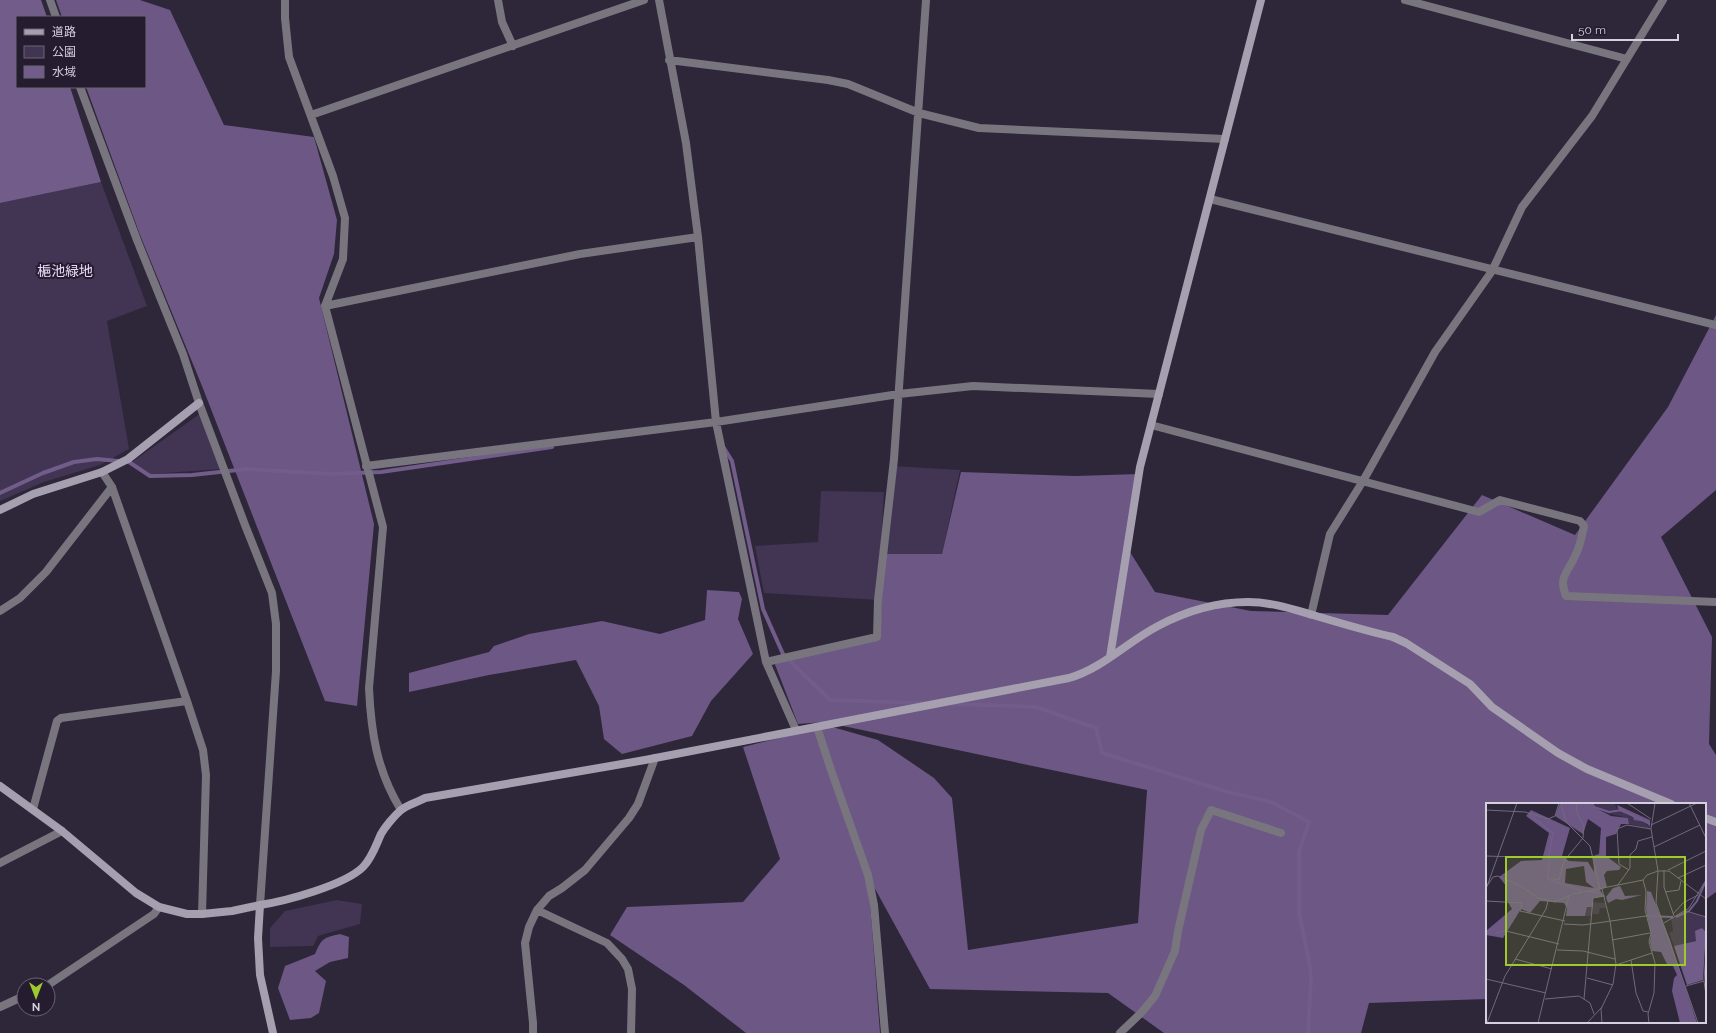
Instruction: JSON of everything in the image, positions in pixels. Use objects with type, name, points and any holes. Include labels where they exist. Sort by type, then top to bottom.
[{"type":"street","points":[[50,0],[56,16]]},
{"type":"street","points":[[285,0],[285,18],[289,57],[333,176],[345,218],[343,259],[326,306],[382,527],[369,688],[370,713],[381,769],[392,795],[401,810]]},
{"type":"street","points":[[498,0],[502,22],[513,46]]},
{"type":"street","points":[[311,115],[644,0]]},
{"type":"street","points":[[659,0],[669,60],[686,142],[698,237],[716,422],[766,662],[796,730]]},
{"type":"street","points":[[766,662],[877,637],[878,600],[894,459],[899,394],[926,0]]},
{"type":"street","points":[[1110,657],[1140,467],[1261,0]]},
{"type":"street","points":[[1405,0],[1626,59]]},
{"type":"street","points":[[1311,615],[1330,534],[1363,481],[1435,352],[1492,270],[1522,208],[1592,116],[1663,0]]},
{"type":"street","points":[[669,60],[828,80],[848,84],[919,113],[979,128],[1226,138]]},
{"type":"street","points":[[80,88],[137,240],[183,354],[199,403],[272,593],[276,624],[274,717],[258,938],[260,975],[273,1033]]},
{"type":"street","points":[[1210,199],[1716,326]]},
{"type":"street","points":[[326,306],[580,254],[698,237]]},
{"type":"street","points":[[366,466],[716,422],[899,394],[974,386],[1158,394]]},
{"type":"street","points":[[0,510],[33,494],[102,472],[128,459],[199,403]]},
{"type":"street","points":[[1151,425],[1479,512],[1500,500],[1580,521],[1584,526],[1579,547],[1575,558],[1563,576],[1562,587],[1566,596],[1716,602]]},
{"type":"street","points":[[102,472],[112,487],[203,750],[206,775],[202,914]]},
{"type":"street","points":[[0,611],[20,598],[46,572],[112,487]]},
{"type":"street","points":[[0,786],[62,831],[136,893],[159,907],[187,914],[232,911],[275,903],[322,888],[346,878],[363,867],[374,850],[382,833],[401,810],[425,798],[655,758],[1069,678],[1091,669],[1157,626],[1202,608],[1219,604],[1249,602],[1282,606],[1406,643],[1470,684],[1492,707],[1558,753],[1587,769],[1669,803]]},
{"type":"street","points":[[33,809],[57,721],[61,718],[187,701]]},
{"type":"street","points":[[817,727],[868,874],[874,905],[885,1033]]},
{"type":"street","points":[[533,1033],[525,944],[529,927],[537,910],[549,896],[585,870],[630,818],[638,804],[655,758]]},
{"type":"street","points":[[1120,1033],[1141,1013],[1155,996],[1175,951],[1178,931],[1202,830],[1211,810],[1281,833]]},
{"type":"street","points":[[1706,818],[1716,822]]},
{"type":"street","points":[[0,863],[62,831]]},
{"type":"street","points":[[56,980],[154,914],[159,907]]},
{"type":"street","points":[[537,910],[607,943],[622,959],[628,969],[632,989],[631,1033]]},
{"type":"street","points":[[0,1007],[16,1000]]},
{"type":"green space","name":"梔池緑地","points":[[101,182],[147,306],[107,321],[129,449],[100,465],[44,482],[0,501],[0,203]]},
{"type":"green space","points":[[201,413],[221,469],[150,474],[132,462]]},
{"type":"green space","points":[[893,466],[960,470],[942,554],[884,554]]},
{"type":"green space","points":[[821,491],[884,492],[878,600],[764,593],[755,546],[818,542]]},
{"type":"green space","points":[[337,900],[362,904],[360,924],[318,936],[313,946],[270,947],[270,928],[285,911]]},
{"type":"shaded area","points":[[56,0],[140,0],[170,10],[224,125],[314,137],[337,220],[334,254],[319,298],[374,524],[357,706],[325,701],[202,386],[140,235],[86,88],[146,88],[146,16],[62,16]]},
{"type":"shaded area","points":[[1716,315],[1716,490],[1661,537],[1712,637],[1709,744],[1716,755],[1716,892],[1706,899],[1706,803],[1486,803],[1486,999],[1369,1003],[1361,1033],[1164,1033],[1108,993],[930,989],[868,876],[880,1033],[746,1033],[684,985],[610,935],[627,907],[743,902],[780,859],[743,747],[829,726],[878,740],[934,778],[952,798],[968,950],[1138,923],[1147,790],[824,722],[798,724],[774,662],[880,639],[884,554],[942,554],[961,472],[1075,476],[1139,474],[1125,544],[1155,592],[1251,611],[1388,615],[1482,495],[1575,535],[1668,407]]},
{"type":"shaded area","points":[[707,590],[739,592],[742,599],[738,619],[753,654],[711,701],[692,736],[622,754],[604,739],[599,706],[576,660],[489,675],[409,692],[409,673],[489,652],[494,646],[529,634],[602,621],[660,634],[705,620]]},
{"type":"shaded area","points":[[340,934],[349,937],[348,958],[330,962],[315,971],[326,981],[319,1013],[311,1018],[290,1020],[278,988],[285,966],[315,954],[319,945],[326,938]]},
{"type":"water","points":[[0,0],[41,0],[47,16],[16,16],[16,88],[70,88],[101,182],[0,203]]},
{"type":"waterway","points":[[0,493],[43,473],[74,462],[97,459],[129,462],[150,476],[192,475],[247,469],[332,474],[381,472],[552,447]]},
{"type":"waterway","points":[[724,448],[732,461],[763,609],[783,654],[830,700],[924,703]]},
{"type":"waterway","points":[[951,704],[1036,707],[1096,728],[1102,753],[1228,792],[1271,802],[1309,822],[1299,852],[1299,912],[1311,978],[1308,1033]]}]
